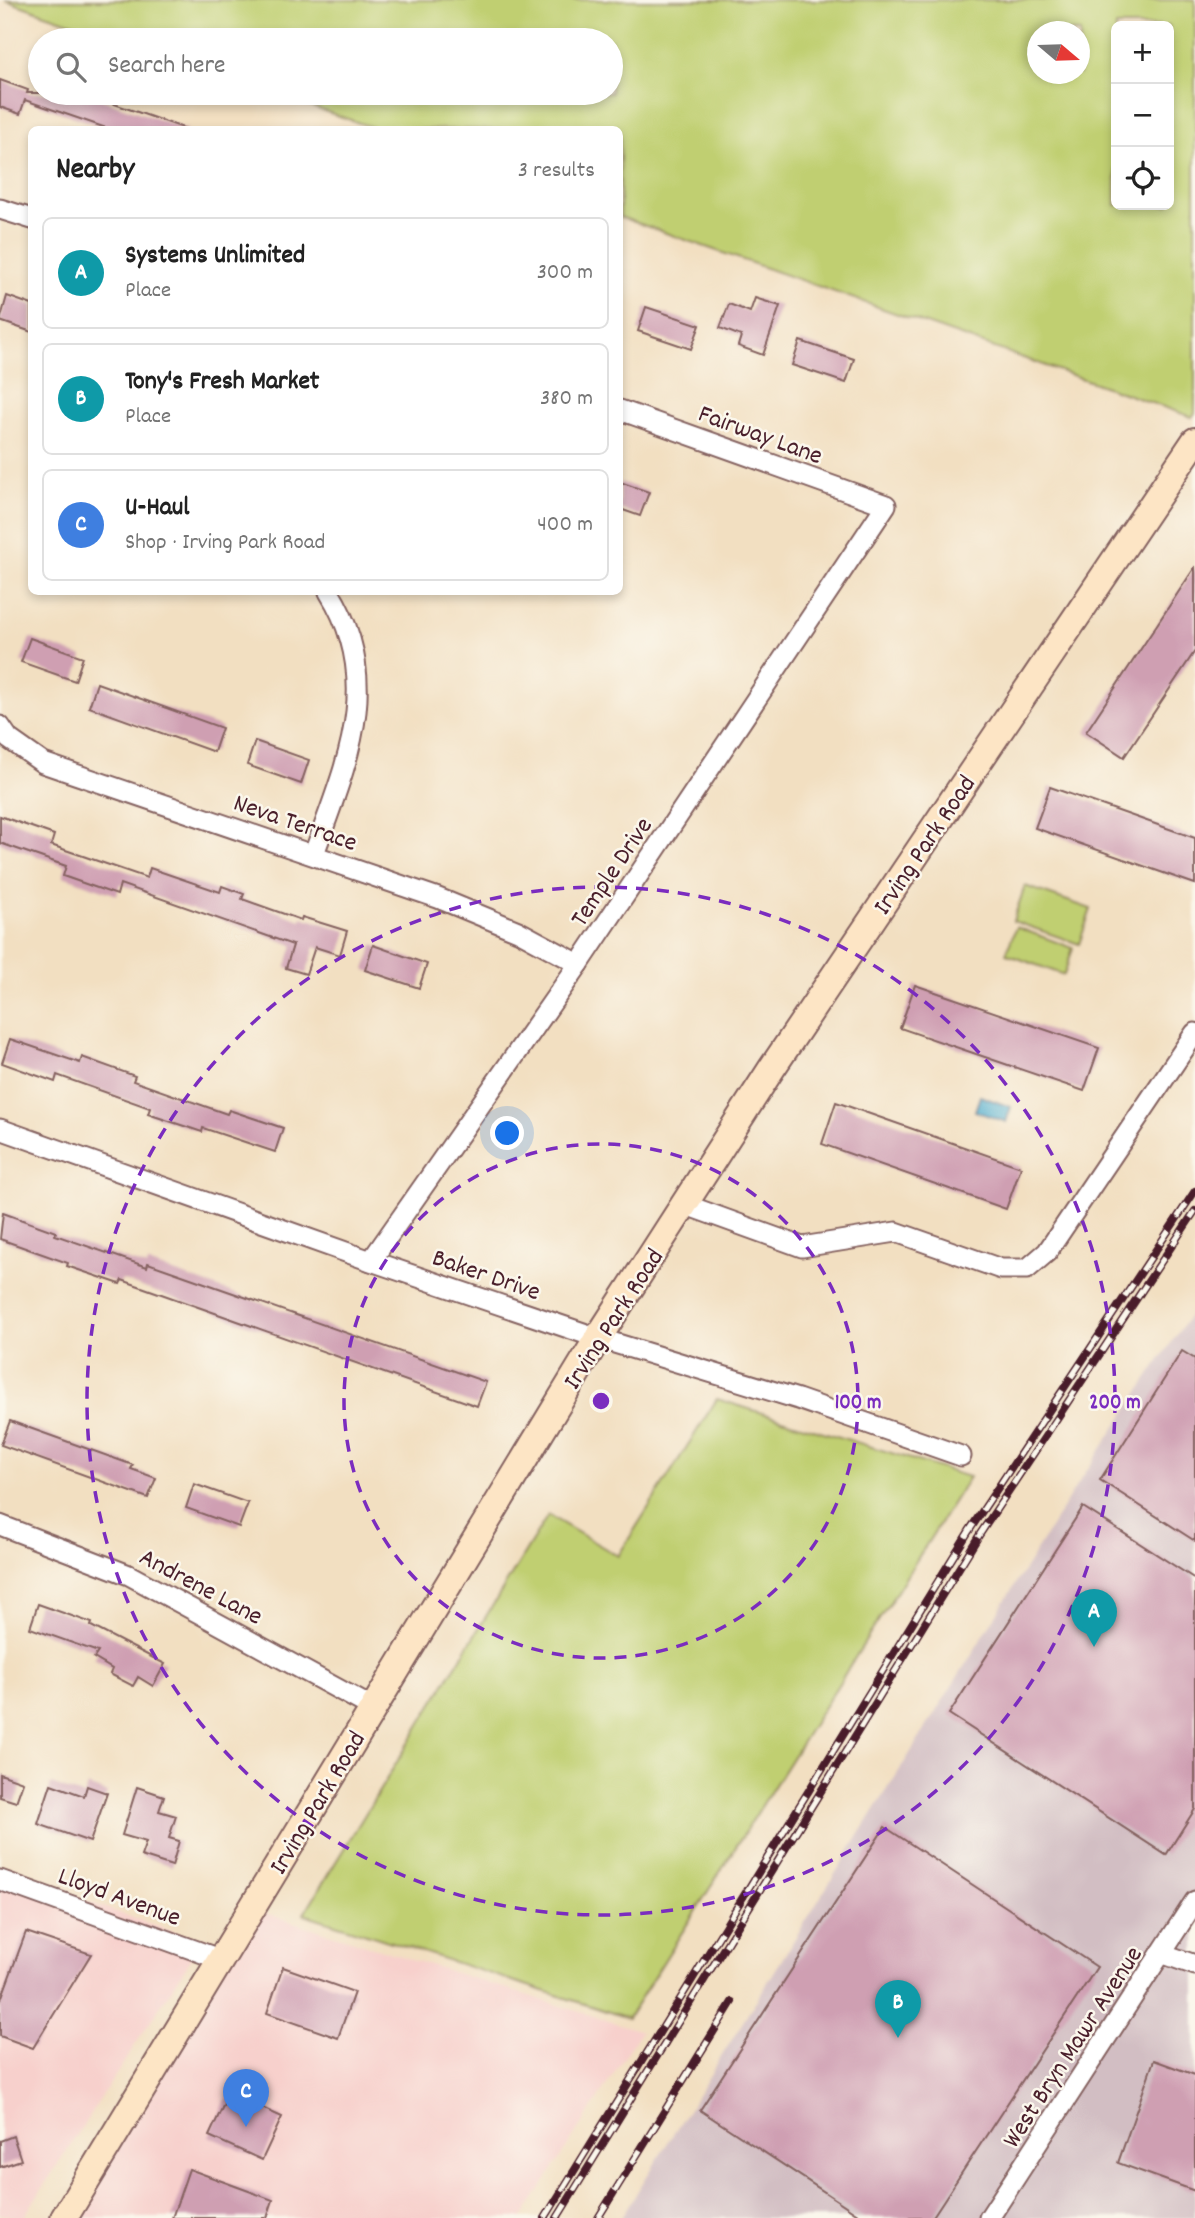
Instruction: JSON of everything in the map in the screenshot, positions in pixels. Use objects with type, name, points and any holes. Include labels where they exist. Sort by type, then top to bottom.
[{"type":"main road","name":"Irving Park Road","points":[[64,2218],[222,1960],[371,1707],[598,1338],[772,1068],[1195,441]]},
{"type":"street","points":[[0,209],[28,218]]},
{"type":"street","name":"Fairway Lane","points":[[623,411],[886,505]]},
{"type":"street","name":"Temple Drive","points":[[372,1261],[579,964],[886,505]]},
{"type":"street","points":[[314,854],[350,753],[358,693],[352,641],[342,612],[331,595]]},
{"type":"street","name":"Neva Terrace","points":[[0,726],[9,739],[43,763],[314,854],[472,911],[579,964]]},
{"type":"street","points":[[686,1205],[802,1247],[896,1231],[1001,1269],[1027,1269],[1047,1252],[1195,1032]]},
{"type":"street","name":"Baker Drive","points":[[0,1129],[598,1338],[798,1399],[961,1456]]},
{"type":"street","name":"Andrene Lane","points":[[0,1525],[129,1575],[371,1707]]},
{"type":"street","name":"Lloyd Avenue","points":[[0,1880],[222,1960]]},
{"type":"street","name":"West Bryn Mawr Avenue","points":[[989,2218],[1195,1901]]},
{"type":"street","points":[[1161,1953],[1195,1965]]},
{"type":"shaded area","points":[[1195,1307],[1195,2218],[621,2218],[1072,1493]]},
{"type":"shaded area","points":[[0,1871],[202,1942],[23,2218],[0,2214]]},
{"type":"shaded area","points":[[258,1911],[641,2031],[522,2218],[74,2218]]},
{"type":"green space","points":[[5,0],[1195,0],[1195,413],[1192,417],[623,218],[623,126],[368,126],[306,105],[623,105],[623,28],[86,28]]},
{"type":"green space","points":[[1025,886],[1091,909],[1079,944],[1013,921]]},
{"type":"green space","points":[[1016,927],[1073,948],[1064,975],[1006,954]]},
{"type":"green space","points":[[717,1399],[969,1477],[628,2018],[304,1914],[548,1515],[618,1556]]},
{"type":"water","points":[[980,1096],[1011,1107],[1006,1122],[975,1111]]},
{"type":"building","points":[[0,80],[28,90],[28,101],[25,100],[20,114],[0,107]]},
{"type":"building","points":[[40,105],[117,105],[178,126],[100,126]]},
{"type":"building","points":[[7,296],[28,304],[28,331],[0,321]]},
{"type":"building","points":[[755,298],[780,306],[763,355],[738,346],[741,336],[720,328],[729,304],[750,312]]},
{"type":"building","points":[[646,307],[700,325],[691,349],[638,331]]},
{"type":"building","points":[[800,341],[854,359],[846,383],[792,365]]},
{"type":"building","points":[[623,483],[649,492],[640,516],[623,510]]},
{"type":"building","points":[[1195,567],[1195,651],[1124,757],[1086,732]]},
{"type":"building","points":[[30,638],[83,657],[75,681],[21,662]]},
{"type":"building","points":[[97,683],[222,728],[214,752],[89,707]]},
{"type":"building","points":[[255,741],[309,760],[301,784],[247,765]]},
{"type":"building","points":[[1050,787],[1195,838],[1195,884],[1035,828]]},
{"type":"building","points":[[0,816],[54,835],[51,845],[147,878],[150,868],[220,892],[222,886],[244,894],[242,899],[301,920],[302,917],[347,931],[340,955],[315,947],[306,974],[286,968],[293,945],[120,884],[117,895],[63,876],[66,866],[0,843]]},
{"type":"building","points":[[373,945],[427,964],[419,988],[365,970]]},
{"type":"building","points":[[915,985],[1099,1048],[1084,1091],[900,1028]]},
{"type":"building","points":[[10,1039],[80,1063],[82,1057],[135,1076],[133,1081],[227,1114],[229,1110],[283,1128],[275,1152],[203,1128],[202,1132],[148,1114],[150,1108],[57,1075],[55,1082],[2,1063]]},
{"type":"building","points":[[836,1102],[1021,1167],[1006,1209],[822,1144]]},
{"type":"building","points":[[3,1213],[56,1232],[55,1235],[147,1267],[148,1263],[486,1382],[477,1406],[122,1280],[120,1284],[67,1266],[68,1263],[0,1239]]},
{"type":"building","points":[[1182,1351],[1195,1359],[1195,1541],[1100,1480]]},
{"type":"building","points":[[10,1421],[133,1465],[131,1469],[156,1478],[148,1498],[1,1445]]},
{"type":"building","points":[[194,1484],[248,1503],[239,1527],[186,1508]]},
{"type":"building","points":[[1083,1507],[1195,1579],[1195,1809],[1166,1855],[949,1714]]},
{"type":"building","points":[[38,1604],[92,1623],[91,1626],[165,1664],[153,1686],[138,1677],[133,1686],[110,1674],[112,1669],[94,1658],[98,1652],[30,1628]]},
{"type":"building","points":[[0,1774],[23,1782],[16,1802],[0,1797]]},
{"type":"building","points":[[51,1784],[84,1796],[87,1786],[107,1793],[90,1842],[38,1824]]},
{"type":"building","points":[[137,1787],[164,1796],[159,1811],[176,1816],[169,1838],[179,1841],[172,1866],[141,1856],[146,1842],[122,1835]]},
{"type":"building","points":[[885,1827],[1097,1967],[932,2218],[864,2218],[700,2110]]},
{"type":"building","points":[[26,1932],[91,1954],[33,2048],[0,2036],[0,2002]]},
{"type":"building","points":[[283,1967],[354,1992],[338,2038],[267,2013]]},
{"type":"building","points":[[1154,2060],[1195,2075],[1195,2191],[1118,2163]]},
{"type":"building","points":[[229,2093],[282,2117],[262,2160],[209,2136]]},
{"type":"building","points":[[13,2136],[21,2160],[0,2167],[0,2141]]},
{"type":"building","points":[[189,2169],[273,2200],[267,2218],[172,2218]]},
{"type":"railway","points":[[545,2218],[969,1531],[1195,1191]]},
{"type":"railway","points":[[557,2218],[980,1534],[1195,1211]]},
{"type":"railway","points":[[598,2218],[732,2002]]},
{"type":"place","name":"Systems Unlimited","points":[[1094,1647]]},
{"type":"place","name":"Tony's Fresh Market","points":[[898,2038]]},
{"type":"place","name":"U-Haul","points":[[246,2127]]}]
